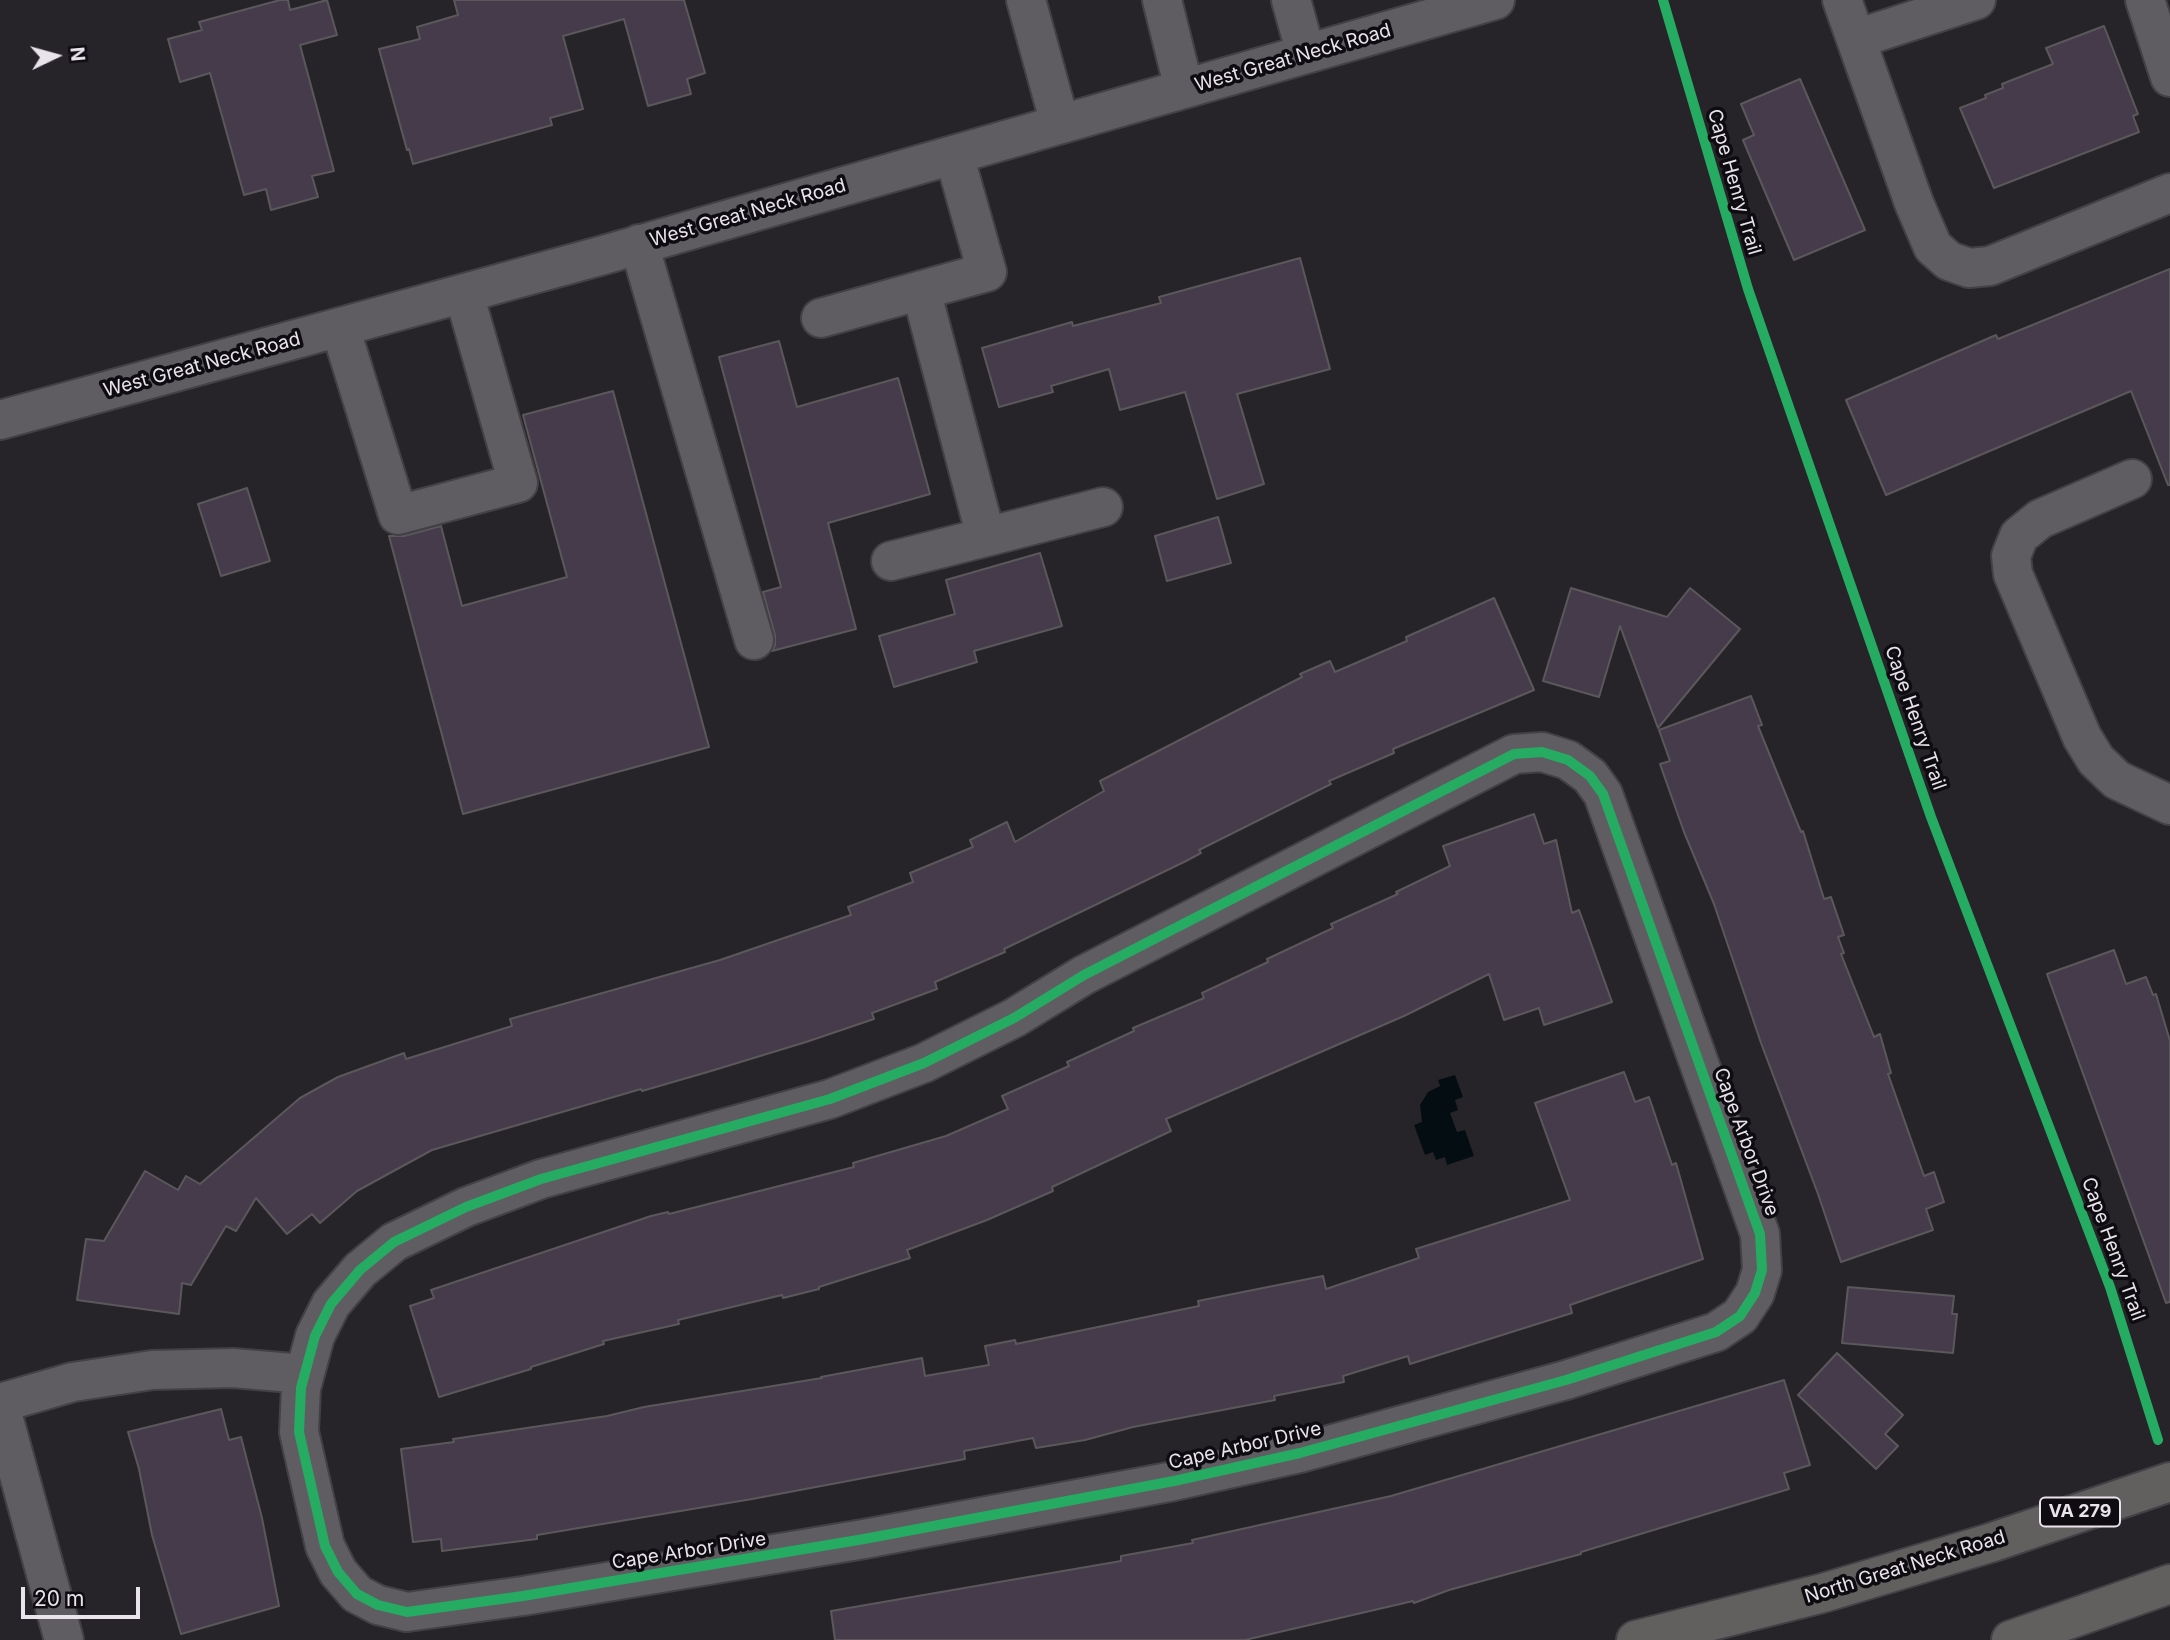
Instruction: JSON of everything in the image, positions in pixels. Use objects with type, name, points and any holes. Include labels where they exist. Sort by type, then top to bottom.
[{"type":"main road","name":"North Great Neck Road","points":[[1636,1640],[1823,1593],[1990,1543],[2170,1482]]},
{"type":"main road","points":[[2011,1640],[2170,1584]]},
{"type":"street","points":[[1026,0],[1060,124]]},
{"type":"street","points":[[1161,0],[1184,89]]},
{"type":"street","points":[[1292,0],[1306,54]]},
{"type":"street","name":"West Great Neck Road","points":[[0,420],[464,294],[1495,0]]},
{"type":"street","points":[[1842,0],[1914,203],[1934,247],[1949,261],[1969,268],[1990,266],[2170,192]]},
{"type":"street","points":[[1856,39],[1976,0]]},
{"type":"street","points":[[2144,0],[2170,77]]},
{"type":"street","points":[[821,318],[987,272],[954,155]]},
{"type":"street","points":[[639,244],[754,640]]},
{"type":"street","points":[[921,290],[986,537]]},
{"type":"street","points":[[340,327],[398,515],[518,483],[464,294]]},
{"type":"street","points":[[2132,479],[2040,519],[2019,537],[2011,556],[2012,574],[2082,737],[2096,760],[2117,780],[2170,805]]},
{"type":"street","points":[[891,561],[1103,507]]},
{"type":"street","name":"Cape Arbor Drive","points":[[1542,752],[1568,760],[1590,776],[1603,794],[1760,1234],[1762,1270],[1755,1293],[1740,1316],[1716,1332],[1566,1380],[1300,1453],[1174,1481],[864,1539],[523,1596],[407,1612],[378,1605],[357,1594],[338,1572],[325,1546],[299,1432],[304,1374],[315,1336],[331,1304],[359,1270],[394,1242],[466,1206],[541,1179],[830,1099],[924,1063],[1014,1017],[1084,975],[1514,754],[1542,752]]},
{"type":"street","points":[[64,1640],[0,1404],[72,1382],[152,1370],[233,1368],[304,1374]]},
{"type":"shaded area","points":[[1455,1075],[1463,1097],[1455,1100],[1458,1110],[1450,1113],[1457,1132],[1465,1130],[1474,1156],[1447,1165],[1445,1157],[1436,1160],[1433,1152],[1425,1155],[1414,1125],[1422,1122],[1420,1105],[1428,1092],[1440,1086],[1438,1080]]},
{"type":"building","points":[[288,0],[290,10],[327,0],[337,35],[300,45],[334,171],[312,176],[318,197],[271,210],[266,189],[244,195],[210,73],[180,82],[168,39],[202,30],[199,22]]},
{"type":"building","points":[[454,0],[684,0],[705,73],[687,79],[691,94],[648,106],[624,19],[563,36],[583,109],[550,118],[552,125],[413,164],[379,49],[420,39],[417,27],[458,15]]},
{"type":"building","points":[[2104,26],[2138,114],[2133,116],[2139,132],[1994,188],[1960,108],[1986,98],[1985,95],[2003,88],[2002,84],[2053,64],[2046,48]]},
{"type":"building","points":[[1800,79],[1865,230],[1794,260],[1743,140],[1754,135],[1741,104]]},
{"type":"building","points":[[1300,258],[1330,369],[1237,394],[1264,484],[1217,499],[1185,392],[1120,410],[1109,369],[1051,386],[1053,392],[999,407],[982,348],[1072,322],[1073,326],[1161,303],[1159,297]]},
{"type":"building","points":[[2170,269],[2170,485],[2131,391],[1886,495],[1846,400],[1996,335],[1998,339]]},
{"type":"building","points":[[779,341],[797,407],[898,378],[930,494],[828,523],[856,629],[772,651],[775,635],[763,592],[781,587],[719,357]]},
{"type":"building","points":[[613,391],[709,747],[463,814],[389,536],[404,536],[441,526],[462,606],[567,577],[523,415]]},
{"type":"building","points":[[247,488],[270,561],[221,576],[198,504]]},
{"type":"building","points":[[1218,517],[1231,563],[1167,581],[1155,536]]},
{"type":"building","points":[[1040,553],[1062,626],[974,651],[977,662],[894,687],[879,636],[955,614],[946,580]]},
{"type":"building","points":[[1571,588],[1667,617],[1690,588],[1740,629],[1658,728],[1620,626],[1599,697],[1543,681]]},
{"type":"building","points":[[1494,598],[1534,690],[1393,749],[1394,753],[1329,781],[1331,784],[1199,850],[1201,853],[1184,862],[1004,949],[1005,952],[935,982],[937,989],[872,1013],[874,1019],[806,1042],[432,1150],[357,1191],[320,1223],[312,1214],[287,1234],[256,1198],[236,1231],[226,1226],[191,1285],[182,1283],[179,1314],[77,1300],[86,1239],[104,1241],[145,1171],[178,1190],[186,1176],[200,1184],[300,1098],[338,1077],[404,1053],[406,1059],[512,1026],[510,1019],[720,960],[851,915],[848,907],[913,882],[910,873],[973,847],[970,840],[1007,822],[1015,842],[1104,791],[1100,781],[1302,677],[1300,674],[1330,661],[1335,672],[1407,641],[1406,637]]},
{"type":"building","points":[[1751,696],[1762,725],[1758,726],[1801,832],[1803,831],[1824,899],[1831,897],[1844,935],[1838,937],[1844,953],[1841,954],[1874,1037],[1880,1034],[1891,1073],[1888,1074],[1924,1176],[1934,1172],[1944,1202],[1926,1209],[1933,1230],[1841,1262],[1761,1043],[1714,904],[1660,764],[1670,761],[1659,730]]},
{"type":"building","points":[[1534,814],[1544,844],[1556,840],[1572,913],[1579,910],[1612,1002],[1544,1025],[1539,1008],[1504,1020],[1489,974],[1404,1016],[1166,1119],[1171,1131],[1052,1187],[1053,1191],[987,1220],[907,1250],[910,1258],[819,1289],[678,1320],[679,1324],[603,1341],[604,1344],[531,1369],[439,1397],[410,1306],[434,1298],[431,1290],[651,1216],[669,1214],[854,1167],[853,1163],[946,1136],[1008,1109],[1002,1096],[1069,1066],[1067,1062],[1134,1031],[1133,1028],[1204,998],[1202,993],[1333,928],[1331,924],[1398,894],[1396,892],[1450,866],[1443,846]]},
{"type":"building","points":[[2114,950],[2126,984],[2146,977],[2153,995],[2156,994],[2170,1041],[2170,1302],[2166,1303],[2047,974]]},
{"type":"building","points":[[1624,1072],[1635,1102],[1649,1097],[1672,1165],[1676,1163],[1703,1259],[1570,1305],[1572,1313],[1410,1364],[1408,1356],[1343,1376],[1344,1382],[1274,1396],[1275,1400],[1133,1427],[1085,1440],[1036,1448],[1033,1438],[964,1451],[965,1459],[752,1499],[537,1535],[537,1539],[442,1551],[441,1539],[413,1542],[401,1449],[607,1416],[644,1407],[822,1378],[922,1358],[925,1376],[989,1365],[985,1346],[1015,1340],[1016,1344],[1199,1306],[1198,1301],[1323,1276],[1326,1289],[1419,1258],[1416,1249],[1570,1200],[1535,1103]]},
{"type":"building","points":[[1848,1287],[1954,1296],[1952,1314],[1957,1314],[1953,1353],[1842,1343]]},
{"type":"building","points":[[1837,1353],[1903,1415],[1885,1434],[1898,1446],[1876,1469],[1798,1395]]},
{"type":"building","points":[[1784,1380],[1810,1465],[1784,1473],[1789,1489],[1581,1554],[1449,1590],[1414,1603],[1413,1601],[1245,1640],[835,1640],[831,1611],[1121,1561],[1121,1556],[1193,1543],[1192,1540],[1391,1496]]},
{"type":"building","points":[[221,1409],[229,1440],[241,1437],[262,1518],[279,1606],[181,1634],[152,1535],[139,1469],[128,1432]]},
{"type":"cycle path","name":"Cape Henry Trail","points":[[1663,0],[1748,289],[1931,817],[2110,1287],[2158,1440]]},
{"type":"cycle path","points":[[1542,752],[1568,760],[1590,776],[1603,794],[1760,1234],[1762,1270],[1755,1293],[1740,1316],[1716,1332],[1566,1380],[1300,1453],[1174,1481],[864,1539],[523,1596],[407,1612],[378,1605],[357,1594],[338,1572],[325,1546],[299,1432],[301,1388],[315,1336],[331,1304],[360,1270],[394,1242],[466,1207],[541,1179],[830,1099],[924,1063],[1014,1018],[1084,975],[1514,754],[1542,752]]}]
